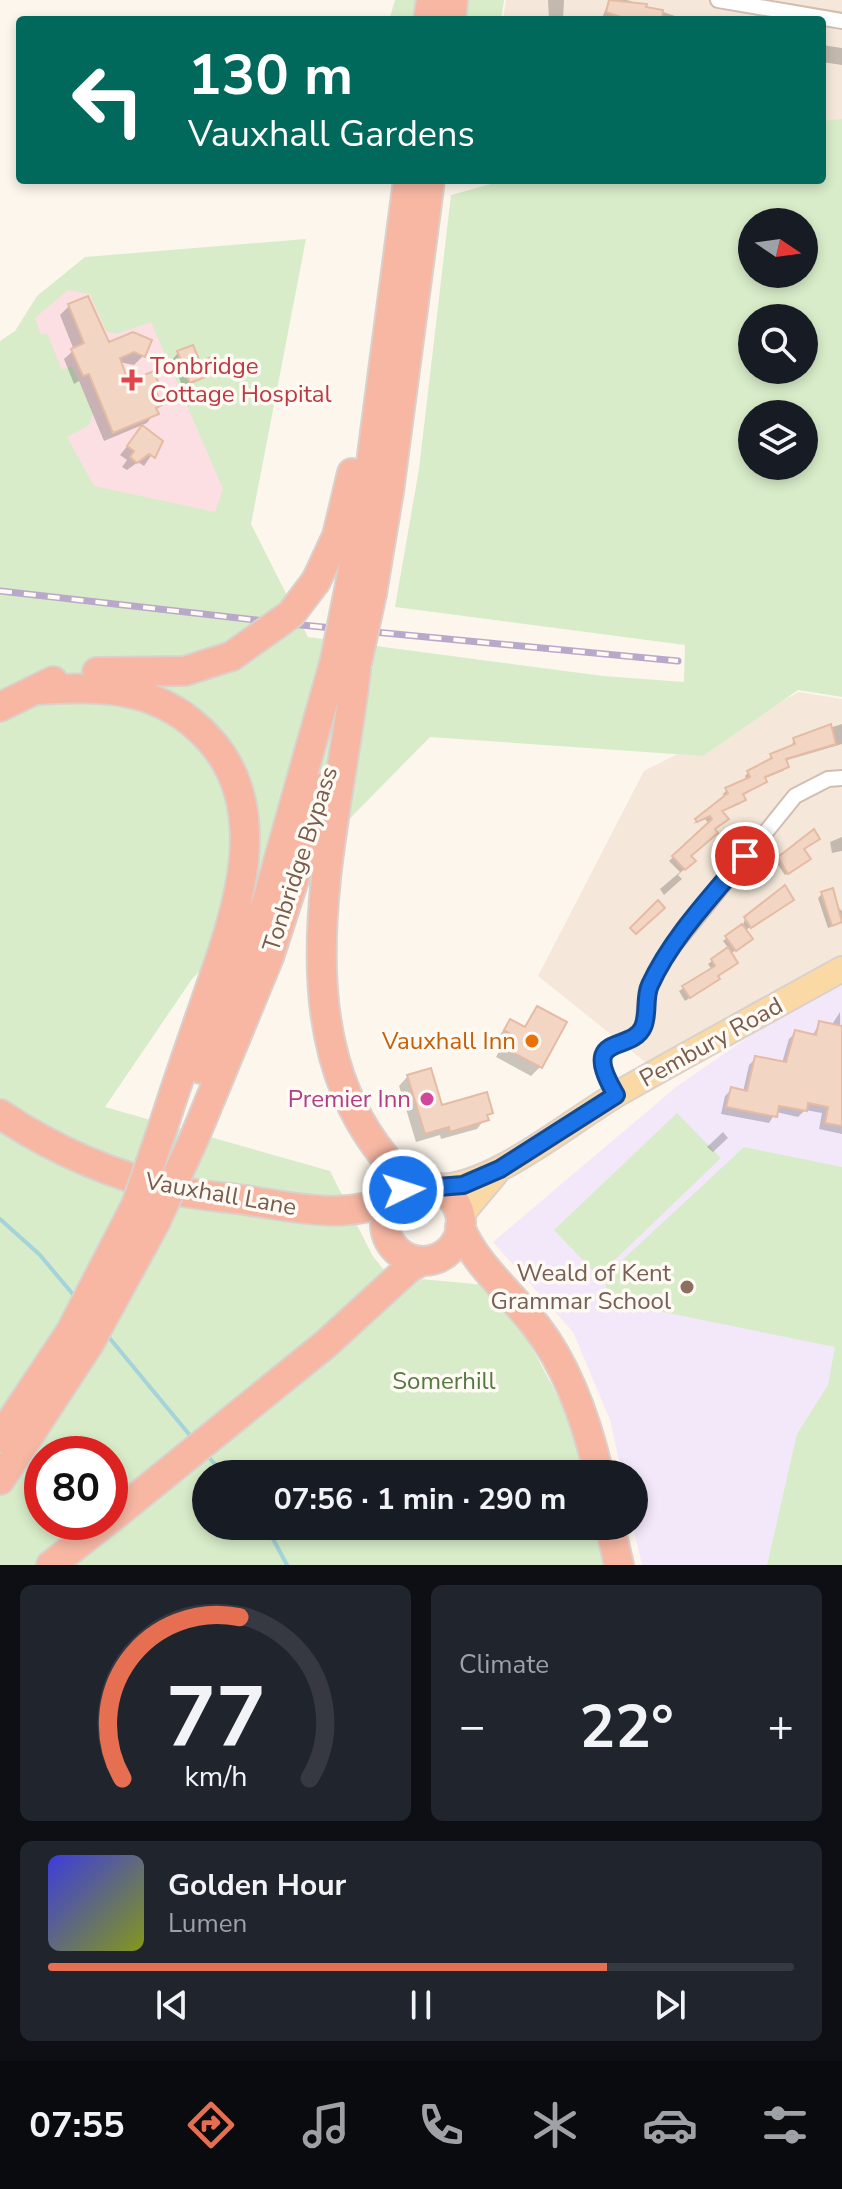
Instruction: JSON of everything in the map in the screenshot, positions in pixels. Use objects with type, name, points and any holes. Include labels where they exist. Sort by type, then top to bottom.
[{"type":"highway","points":[[0,707],[57,679],[77,674],[185,671],[232,656],[291,614],[316,581],[337,536],[415,184]]},
{"type":"highway","name":"Tonbridge Bypass","points":[[0,1480],[89,1344],[176,1134],[243,1025],[286,912],[349,664],[361,589],[368,486],[415,184]]},
{"type":"highway","points":[[349,664],[321,933],[328,1038],[345,1090],[381,1151],[415,1190],[453,1199],[460,1222],[488,1272],[538,1329],[576,1399],[595,1460]]},
{"type":"highway","points":[[37,690],[124,689],[166,703],[202,730],[217,748],[238,793],[245,845],[238,899],[176,1134]]},
{"type":"highway","name":"Vauxhall Lane","points":[[0,1114],[60,1147],[127,1176],[177,1191],[314,1210],[365,1209],[415,1190]]},
{"type":"highway","points":[[381,1291],[391,1276],[391,1244],[385,1217],[415,1190]]},
{"type":"highway","name":"Vauxhall Lane","points":[[314,1210],[391,1244]]},
{"type":"highway","name":"Tonbridge Bypass","points":[[0,1438],[71,1331],[141,1214]]},
{"type":"highway","points":[[128,1504],[327,1343],[381,1291],[453,1246],[460,1222]]},
{"type":"highway","points":[[391,1244],[407,1257],[488,1272]]},
{"type":"highway","points":[[51,1565],[83,1540]]},
{"type":"highway","points":[[613,1540],[619,1565]]},
{"type":"main road","name":"Pembury Road","points":[[415,1190],[463,1185],[500,1169],[616,1095],[842,969]]},
{"type":"main road","name":"Pembury Road","points":[[460,1222],[500,1169]]},
{"type":"street","points":[[718,0],[812,16]]},
{"type":"street","points":[[616,1095],[602,1066],[604,1055],[613,1045],[637,1035],[643,1028],[647,989],[664,958],[795,796],[828,779],[842,778]]},
{"type":"shaded area","points":[[506,0],[842,0],[842,150],[826,148],[826,16],[504,16]]},
{"type":"shaded area","name":"Tonbridge Cottage Hospital","points":[[76,275],[271,275],[232,535],[38,505],[0,349]]},
{"type":"shaded area","points":[[799,692],[842,699],[842,959],[649,1065],[538,976],[644,771]]},
{"type":"shaded area","name":"Weald of Kent Grammar School","points":[[842,984],[842,1565],[642,1565],[636,1540],[648,1540],[648,1460],[619,1460],[610,1420],[573,1332],[493,1242],[676,1087],[754,1033]]},
{"type":"green space","points":[[395,0],[504,0],[502,16],[390,16]]},
{"type":"green space","name":"Somerhill","points":[[842,119],[842,697],[798,690],[703,756],[430,737],[192,979],[105,1107],[330,1171],[372,1255],[403,1294],[420,1279],[486,1285],[528,1340],[572,1423],[580,1460],[192,1460],[192,1540],[598,1540],[604,1565],[0,1565],[0,341],[15,331],[37,296],[85,257],[306,239],[251,524],[308,637],[603,676],[684,682],[685,645],[395,607],[419,469],[451,195],[491,184],[826,184],[826,121]],"holes":[[[68,290],[90,294],[106,331],[116,334],[151,322],[223,489],[215,512],[94,486],[67,437],[89,425],[93,413],[72,366],[62,370],[47,333],[41,335],[35,318]]]},
{"type":"green space","points":[[677,1113],[721,1158],[598,1276],[554,1230]]},
{"type":"green space","points":[[744,1147],[842,1167],[842,1565],[767,1565],[797,1434],[828,1385],[835,1347],[609,1301],[604,1277]]},
{"type":"building","points":[[609,0],[647,4],[646,7],[663,10],[662,16],[618,16],[606,12]]},
{"type":"building","points":[[88,296],[109,342],[133,332],[152,340],[145,357],[134,352],[120,358],[127,378],[132,380],[154,371],[160,387],[155,389],[162,405],[156,408],[159,414],[113,433],[89,374],[83,376],[71,349],[84,343],[68,304]]},
{"type":"building","points":[[193,345],[200,362],[213,356],[219,372],[190,383],[177,351]]},
{"type":"building","points":[[142,425],[163,441],[155,458],[149,454],[137,463],[130,457],[134,451],[127,446]]},
{"type":"building","points":[[831,724],[836,744],[786,759],[789,767],[765,777],[767,782],[743,794],[746,800],[722,811],[729,819],[715,829],[718,833],[691,856],[696,861],[685,870],[672,856],[712,819],[710,816],[697,822],[695,819],[728,793],[725,788],[750,777],[747,771],[772,758],[770,754],[795,744],[793,738]]},
{"type":"building","points":[[814,829],[820,839],[804,849],[811,859],[788,874],[778,857]]},
{"type":"building","points":[[785,885],[794,900],[751,928],[744,917]]},
{"type":"building","points":[[833,888],[842,922],[832,926],[821,892]]},
{"type":"building","points":[[658,900],[665,908],[636,934],[630,928]]},
{"type":"building","points":[[742,924],[753,939],[736,951],[725,936]]},
{"type":"building","points":[[728,947],[738,963],[690,998],[682,986],[715,966],[711,959]]},
{"type":"building","name":"Vauxhall Inn","points":[[537,1006],[567,1022],[542,1068],[504,1048],[511,1034],[504,1030],[510,1019],[525,1027]]},
{"type":"building","points":[[819,1021],[842,1026],[842,1126],[825,1123],[828,1107],[808,1103],[807,1111],[779,1106],[777,1117],[726,1107],[731,1087],[747,1091],[755,1056],[786,1062],[795,1030],[816,1035]]},
{"type":"building","name":"Premier Inn","points":[[431,1068],[442,1105],[487,1092],[493,1113],[487,1115],[489,1120],[450,1132],[449,1127],[425,1134],[407,1075]]},
{"type":"waterway","points":[[0,1219],[40,1255],[76,1298]]},
{"type":"waterway","points":[[107,1335],[193,1439]]},
{"type":"waterway","points":[[207,1455],[211,1460]]},
{"type":"waterway","points":[[274,1540],[287,1565]]},
{"type":"railway","points":[[0,591],[291,624],[678,661]]},
{"type":"place","name":"Tonbridge Cottage Hospital","points":[[132,380]]},
{"type":"place","name":"Vauxhall Inn","points":[[532,1041]]},
{"type":"place","name":"Premier Inn","points":[[427,1099]]},
{"type":"place","name":"Weald of Kent Grammar School","points":[[687,1287]]},
{"type":"route","points":[[403,1190],[425,1184],[438,1187],[463,1185],[500,1169],[616,1095],[602,1066],[604,1055],[613,1045],[637,1035],[643,1028],[647,989],[664,958],[745,856]]}]
